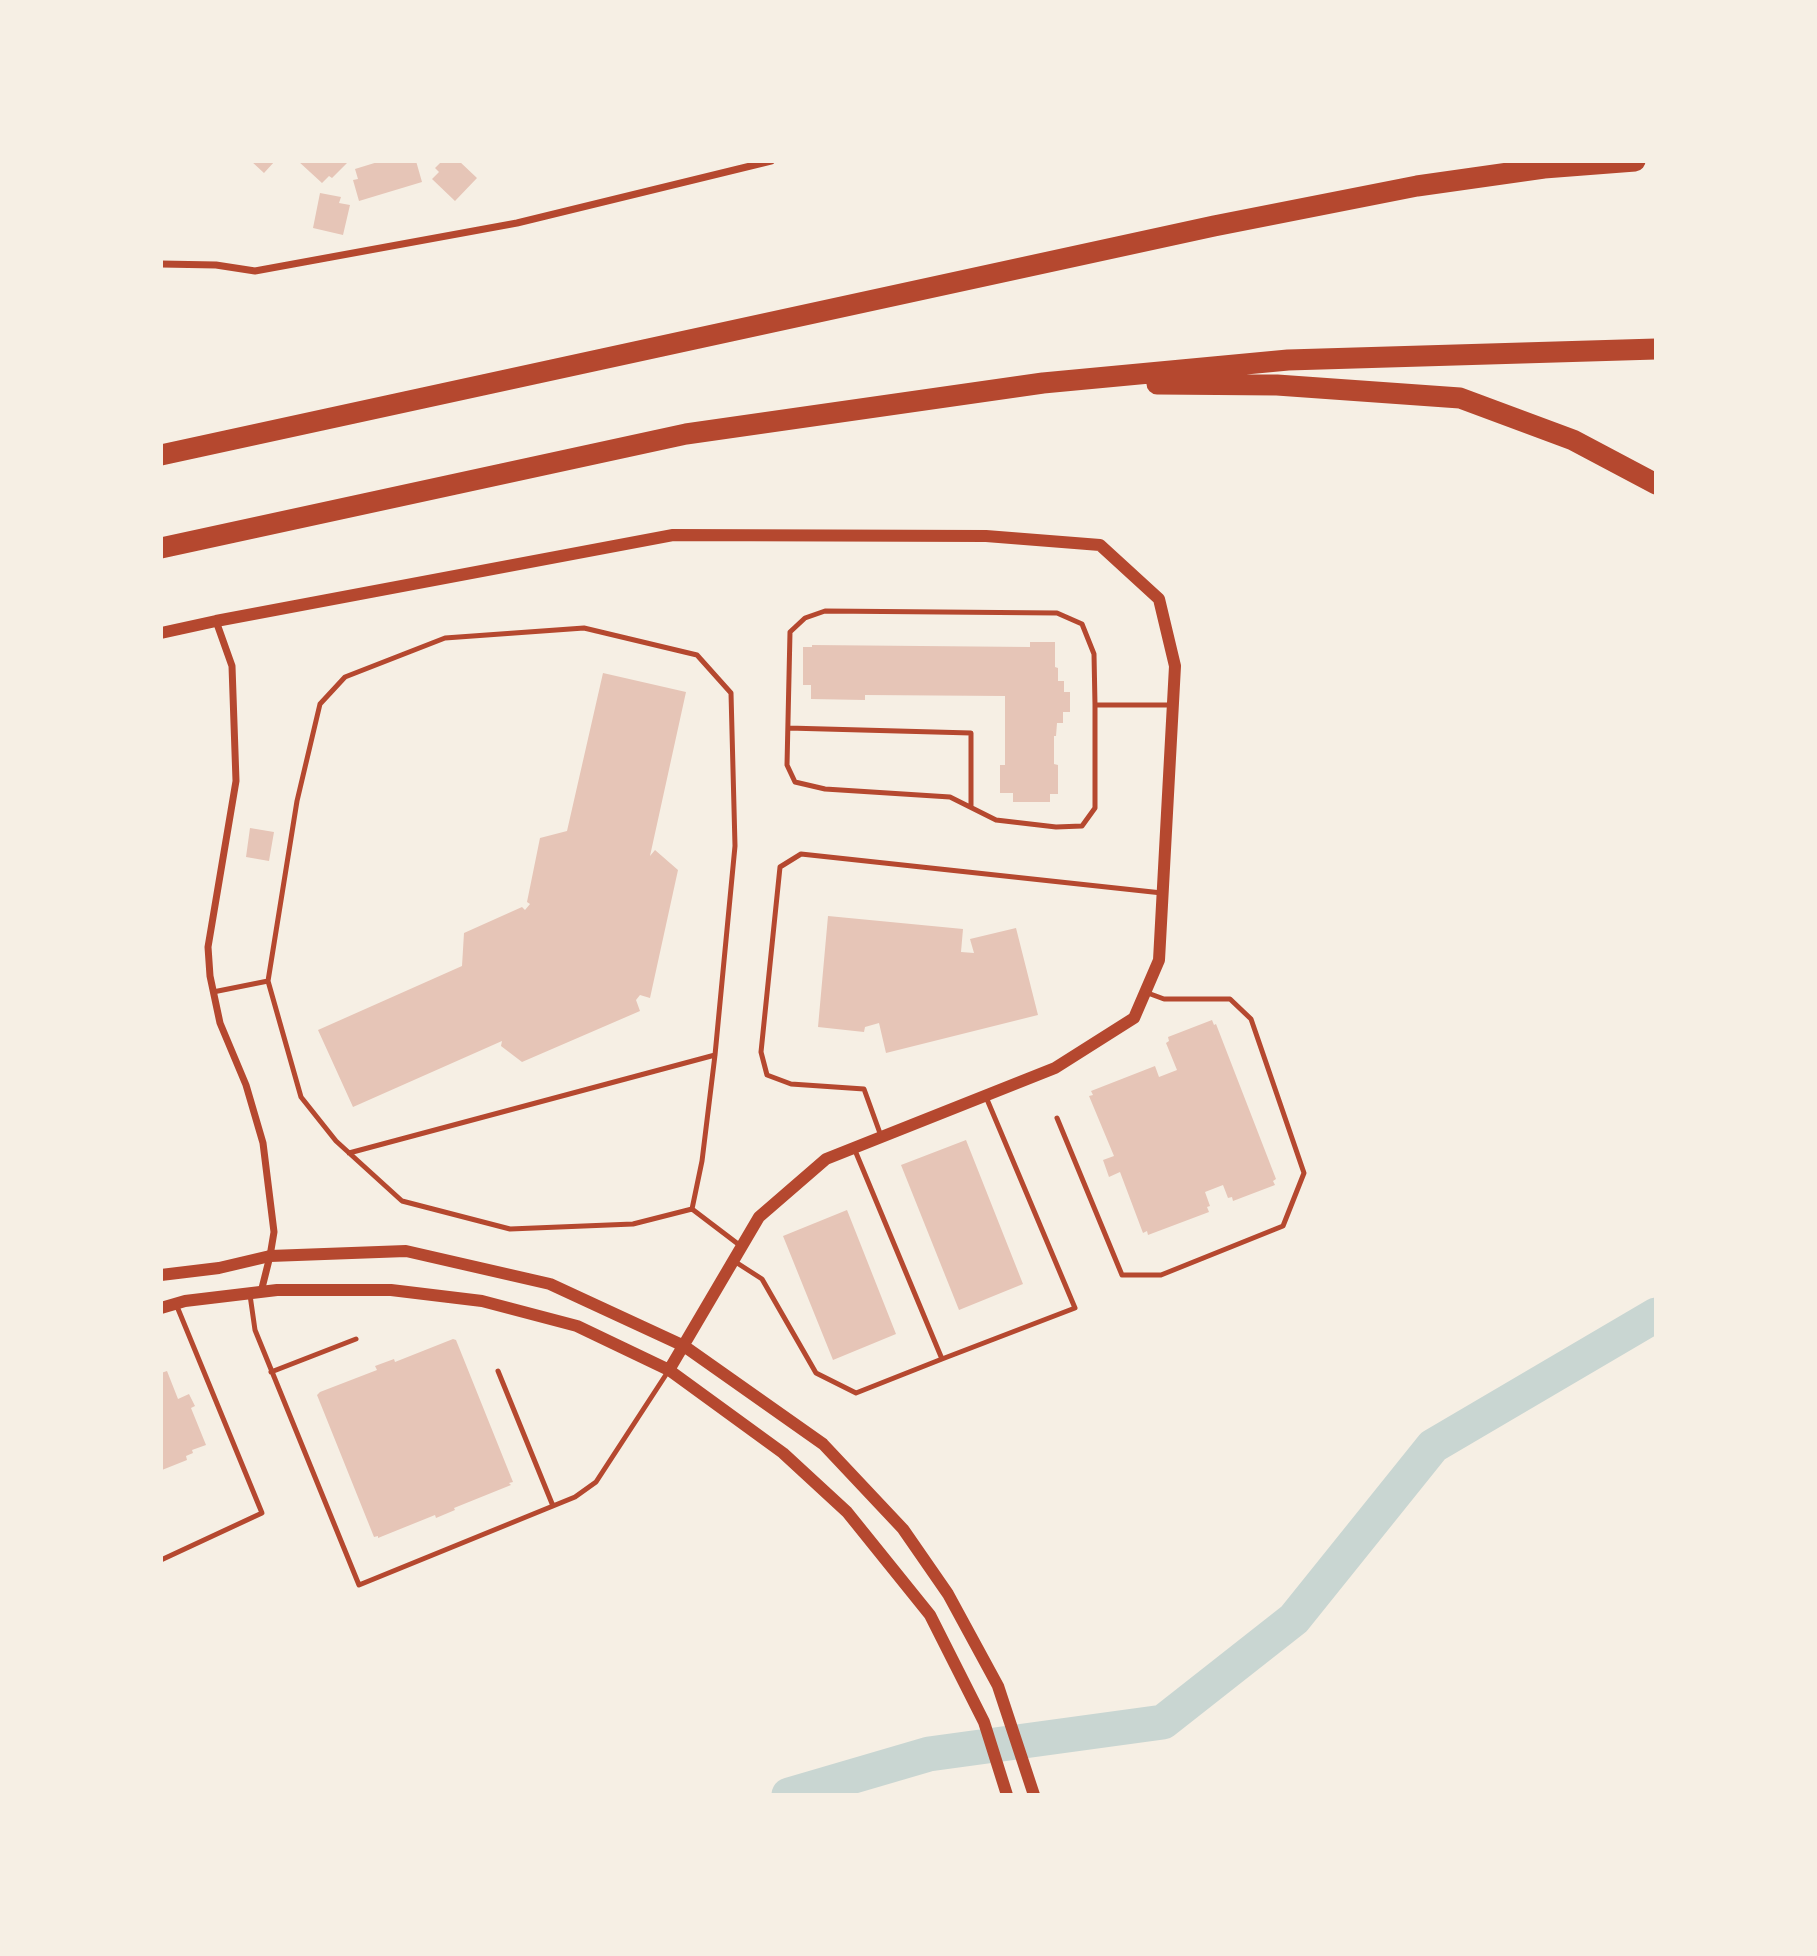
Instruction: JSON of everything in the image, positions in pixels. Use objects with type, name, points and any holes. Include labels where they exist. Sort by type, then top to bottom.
[{"type":"highway","points":[[1417,186],[1507,161]]},
{"type":"highway","points":[[161,454],[1193,230],[1417,186],[1544,168],[1635,161]]},
{"type":"highway","points":[[161,548],[686,434],[1043,383],[1288,360],[1656,349]]},
{"type":"highway","points":[[1043,383],[1277,385],[1460,398],[1573,440],[1656,484]]},
{"type":"street","points":[[161,264],[216,265],[255,271],[517,223],[771,161]]},
{"type":"street","points":[[161,634],[216,621],[673,535],[986,536],[1100,545],[1158,600],[1175,666],[1158,960],[1133,1018],[1055,1068],[826,1159],[759,1217],[668,1370]]},
{"type":"street","points":[[216,621],[232,666],[236,781],[208,947],[220,1023],[246,1085],[263,1143],[274,1232],[270,1256],[255,1292]]},
{"type":"street","points":[[161,1275],[219,1268],[270,1256],[406,1251],[550,1284],[684,1346],[823,1444],[903,1529],[953,1604],[998,1686],[1034,1795]]},
{"type":"street","points":[[161,1308],[255,1292],[391,1290],[482,1301],[577,1326],[668,1370],[783,1453],[847,1512],[930,1615],[984,1722],[1007,1795]]},
{"type":"lane","points":[[825,611],[1057,613],[1082,624],[1094,654],[1095,705],[1095,808],[1082,826],[1056,827],[996,820],[950,797],[825,789],[795,782],[787,765],[790,632],[805,618],[825,611]]},
{"type":"lane","points":[[584,628],[697,655],[732,693],[735,846],[715,1055],[702,1161],[692,1209],[633,1224],[510,1229],[402,1201],[336,1141],[301,1097],[268,981],[297,801],[320,704],[345,677],[445,638],[584,628]]},
{"type":"lane","points":[[1095,705],[1173,705]]},
{"type":"lane","points":[[788,728],[971,733],[971,807]]},
{"type":"lane","points":[[881,1137],[864,1089],[791,1084],[767,1075],[761,1052],[780,867],[801,854],[1162,893]]},
{"type":"lane","points":[[213,992],[268,981]]},
{"type":"lane","points":[[1057,1118],[1122,1275],[1161,1275],[1283,1226],[1304,1173],[1251,1019],[1230,999],[1164,999],[1145,992]]},
{"type":"lane","points":[[349,1153],[715,1055]]},
{"type":"lane","points":[[734,1261],[762,1279],[816,1374],[856,1393],[1075,1308],[985,1096]]},
{"type":"lane","points":[[854,1148],[942,1359]]},
{"type":"lane","points":[[692,1209],[742,1247]]},
{"type":"lane","points":[[255,1292],[254,1330],[359,1585],[575,1497],[596,1482],[668,1370]]},
{"type":"lane","points":[[161,1560],[262,1513],[176,1304]]},
{"type":"lane","points":[[271,1371],[356,1339]]},
{"type":"lane","points":[[498,1371],[553,1506]]},
{"type":"building","points":[[251,161],[275,161],[264,173]]},
{"type":"building","points":[[298,161],[347,163],[332,178],[329,176],[322,183]]},
{"type":"building","points":[[381,161],[416,161],[422,182],[359,201],[353,180],[358,179],[355,169]]},
{"type":"building","points":[[442,161],[459,161],[477,178],[455,201],[432,179],[439,172],[435,168]]},
{"type":"building","points":[[320,193],[341,197],[339,203],[350,205],[343,235],[313,228]]},
{"type":"building","points":[[1030,642],[1055,642],[1058,681],[1064,681],[1064,692],[1070,692],[1070,712],[1063,712],[1063,723],[1057,723],[1054,736],[1058,794],[1050,794],[1050,802],[1013,802],[1013,793],[1000,793],[1000,765],[1005,765],[1005,696],[865,695],[865,700],[811,699],[811,685],[803,685],[803,647],[812,645],[1030,647]]},
{"type":"building","points":[[603,673],[686,692],[650,856],[655,850],[678,870],[650,998],[640,995],[636,1000],[640,1011],[522,1062],[501,1046],[502,1041],[353,1107],[318,1030],[462,966],[464,933],[522,907],[525,910],[530,904],[527,902],[540,838],[567,831]]},
{"type":"building","points":[[250,828],[274,832],[269,861],[246,857]]},
{"type":"building","points":[[828,916],[963,929],[961,952],[974,953],[970,939],[1016,928],[1038,1015],[886,1053],[879,1023],[865,1027],[864,1032],[818,1027]]},
{"type":"building","points":[[1212,1020],[1214,1025],[1216,1024],[1276,1179],[1273,1181],[1275,1185],[1233,1201],[1232,1197],[1228,1198],[1223,1185],[1205,1192],[1210,1206],[1207,1207],[1209,1212],[1148,1235],[1147,1231],[1143,1233],[1120,1172],[1109,1177],[1103,1160],[1114,1156],[1089,1096],[1093,1095],[1091,1091],[1155,1066],[1159,1077],[1177,1070],[1166,1043],[1169,1041],[1168,1037]]},
{"type":"building","points":[[966,1140],[1023,1284],[959,1310],[901,1165]]},
{"type":"building","points":[[847,1210],[896,1334],[833,1360],[783,1236]]},
{"type":"building","points":[[456,1340],[513,1482],[436,1518],[435,1515],[378,1538],[374,1537],[317,1395],[377,1370],[375,1366],[394,1359],[395,1362]]},
{"type":"building","points":[[167,1371],[178,1399],[189,1394],[195,1406],[191,1408],[206,1445],[192,1450],[193,1453],[186,1456],[187,1460],[162,1470],[161,1373]]},
{"type":"waterway","points":[[789,1795],[929,1754],[1163,1722],[1294,1619],[1433,1446],[1656,1315]]}]
